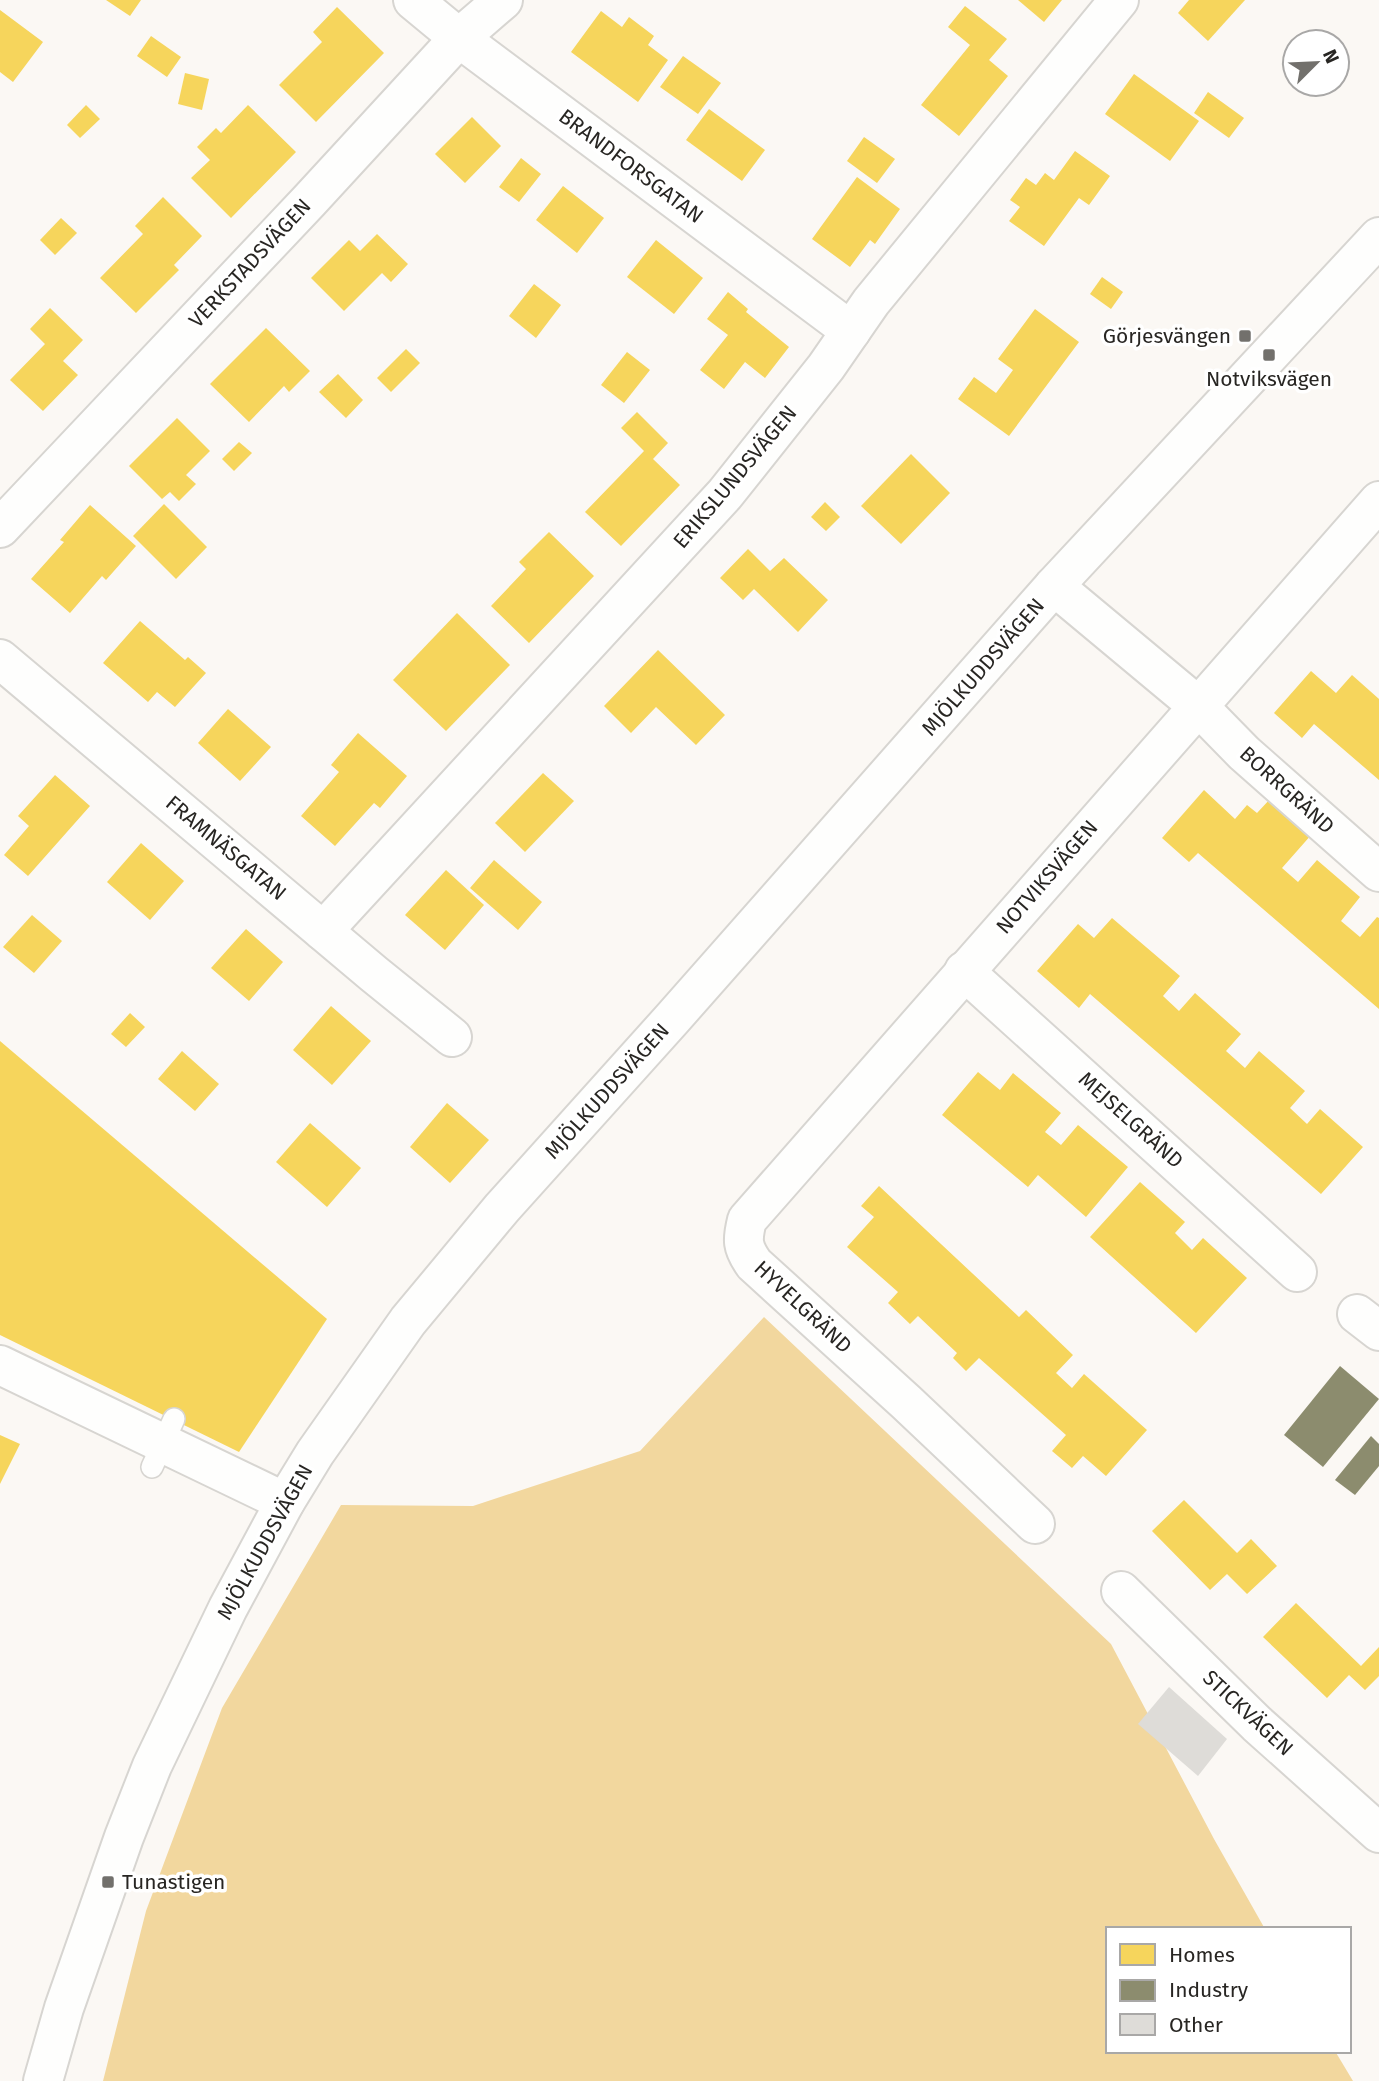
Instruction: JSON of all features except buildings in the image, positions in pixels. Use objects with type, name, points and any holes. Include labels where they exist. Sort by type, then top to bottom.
[{"type":"street","name":"BRANDFORSGATAN","points":[[412,0],[851,331]]},
{"type":"street","name":"VERKSTADSVÄGEN","points":[[0,528],[459,38],[503,0]]},
{"type":"street","name":"ERIKSLUNDSVÄGEN","points":[[323,931],[725,494],[826,367],[880,291],[1119,0]]},
{"type":"street","name":"MJÖLKUDDSVÄGEN","points":[[43,2081],[64,2008],[152,1766],[228,1608],[285,1502],[315,1453],[408,1321],[502,1208],[1054,586],[1379,237]]},
{"type":"street","name":"NOTVIKSVÄGEN","points":[[964,971],[1379,501]]},
{"type":"street","points":[[1054,586],[1198,706]]},
{"type":"street","name":"FRAMNÄSGATAN","points":[[0,659],[452,1037]]},
{"type":"street","name":"BORRGRÄND","points":[[1198,706],[1244,753],[1379,872]]},
{"type":"street","name":"MEJSELGRÄND","points":[[964,971],[1297,1272]]},
{"type":"street","name":"HYVELGRÄND","points":[[964,971],[747,1220],[743,1239],[746,1252],[754,1264],[896,1392],[1035,1524]]},
{"type":"street","points":[[0,1365],[285,1502]]},
{"type":"street","name":"STICKVÄGEN","points":[[1121,1591],[1257,1724],[1379,1833]]},
{"type":"shaded area","points":[[764,1317],[1111,1644],[1264,1927],[1106,1927],[1106,2053],[1336,2053],[1353,2081],[103,2081],[146,1911],[222,1708],[341,1505],[473,1506],[640,1451]]},
{"type":"place","name":"Görjesvängen","points":[[1245,336]]},
{"type":"place","name":"Notviksvägen","points":[[1269,355]]},
{"type":"place","name":"Tunastigen","points":[[108,1882]]}]
